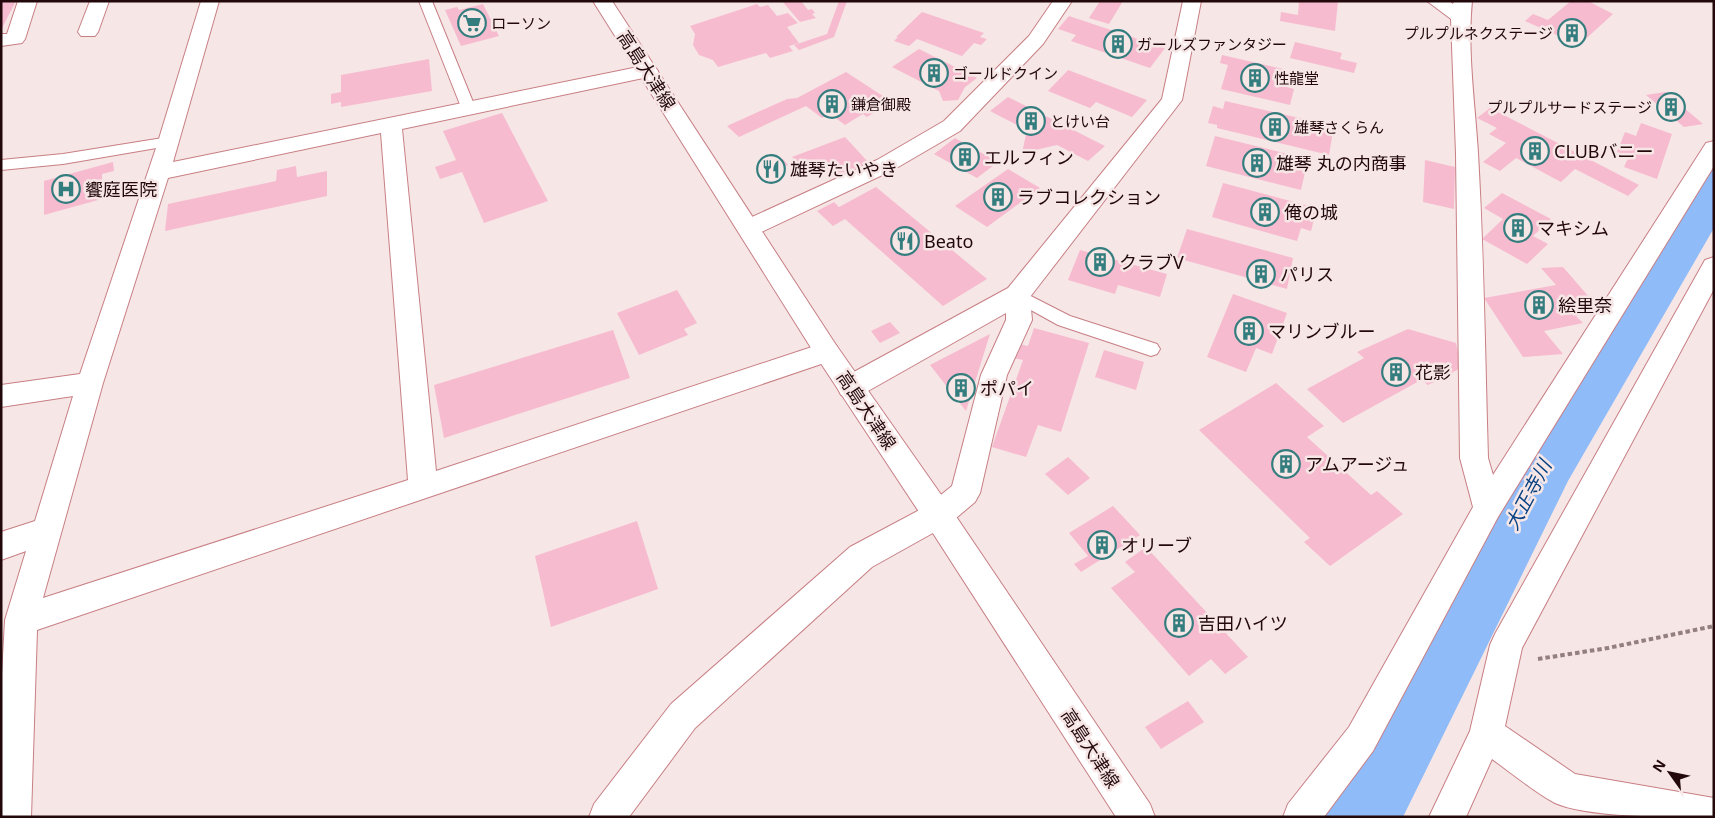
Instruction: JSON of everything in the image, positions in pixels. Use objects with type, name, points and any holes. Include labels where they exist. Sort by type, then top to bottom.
[{"type":"street","points":[[1,40],[15,39],[28,1]]},
{"type":"street","points":[[88,32],[100,1]]},
{"type":"street","points":[[13,817],[21,620],[90,384],[169,142],[210,1]]},
{"type":"street","name":"高島大津線","points":[[602,1],[827,352],[938,515],[1137,817]]},
{"type":"street","points":[[749,228],[885,165],[952,126],[1036,40],[1064,1]]},
{"type":"street","points":[[851,387],[1017,294],[1172,100],[1192,1]]},
{"type":"street","points":[[1436,1],[1462,9],[1462,75],[1467,154],[1474,458],[1488,508]]},
{"type":"street","points":[[158,173],[648,71]]},
{"type":"street","points":[[392,125],[423,488]]},
{"type":"street","points":[[1301,817],[1361,739],[1488,508],[1714,148]]},
{"type":"street","points":[[1447,817],[1486,734],[1506,645],[1714,266]]},
{"type":"street","points":[[607,817],[683,716],[861,557],[938,515],[965,493],[994,375],[1019,320],[1017,294]]},
{"type":"street","points":[[21,620],[423,488],[827,352]]},
{"type":"street","points":[[1,396],[90,384]]},
{"type":"street","points":[[1,546],[46,530]]},
{"type":"street","points":[[1486,734],[1568,791],[1714,816]]},
{"type":"lane","points":[[425,1],[468,107]]},
{"type":"lane","points":[[1,165],[64,159],[169,142]]},
{"type":"lane","points":[[1017,294],[1034,307],[1151,350]]},
{"type":"path","points":[[1506,645],[1538,659],[1714,626]]},
{"type":"building","points":[[1,1],[16,1],[1,30]]},
{"type":"building","points":[[782,1],[801,1],[808,10],[812,9],[815,13],[812,14],[816,18],[800,22]]},
{"type":"building","points":[[839,1],[847,1],[834,37],[799,50],[794,45],[827,34]]},
{"type":"building","points":[[1100,1],[1123,1],[1109,24],[1089,18]]},
{"type":"building","points":[[1299,1],[1338,1],[1335,31],[1280,21],[1281,12],[1298,15]]},
{"type":"building","name":"プルプルネクステージ","points":[[1571,1],[1588,1],[1613,14],[1579,45],[1525,21],[1533,14],[1548,20]]},
{"type":"building","name":"ローソン","points":[[483,4],[499,36],[461,46],[445,10],[457,7],[459,10]]},
{"type":"building","points":[[757,4],[760,7],[768,5],[777,16],[788,13],[798,23],[787,27],[799,43],[789,46],[793,51],[770,58],[766,53],[718,67],[713,60],[699,55],[693,45],[695,34],[690,26]]},
{"type":"building","points":[[922,12],[984,33],[980,37],[987,39],[981,45],[974,43],[962,56],[917,39],[909,46],[894,41]]},
{"type":"building","name":"ガールズファンタジー","points":[[1069,16],[1165,48],[1150,68],[1071,41],[1076,35],[1058,29]]},
{"type":"building","points":[[1295,42],[1342,53],[1340,59],[1357,63],[1354,73],[1290,58]]},
{"type":"building","name":"ゴールドクイン","points":[[919,49],[977,78],[965,87],[958,100],[943,101],[939,91],[892,67]]},
{"type":"building","name":"性龍堂","points":[[1222,55],[1287,70],[1283,86],[1294,89],[1290,105],[1221,89],[1228,65],[1220,63]]},
{"type":"building","points":[[429,59],[432,91],[341,107],[341,102],[331,104],[331,94],[341,92],[341,75]]},
{"type":"building","points":[[1068,70],[1147,100],[1132,117],[1096,102],[1090,108],[1048,91]]},
{"type":"building","name":"鎌倉御殿","points":[[846,72],[892,102],[867,117],[863,114],[845,125],[829,113],[822,118],[806,106],[739,137],[727,126],[787,99],[797,98]]},
{"type":"building","name":"プルプルサードステージ","points":[[1665,92],[1703,124],[1684,127],[1646,95]]},
{"type":"building","name":"とけい台","points":[[1008,97],[1105,146],[1088,161],[1057,145],[1022,153],[1027,130],[990,111]]},
{"type":"building","name":"雄琴さくらん","points":[[1225,101],[1334,126],[1329,155],[1217,128],[1217,125],[1208,123],[1213,106],[1223,109]]},
{"type":"building","name":"CLUBバニー","points":[[1490,108],[1639,185],[1628,196],[1575,169],[1561,182],[1516,158],[1500,171],[1483,162],[1506,143],[1489,134],[1497,128],[1477,118]]},
{"type":"building","points":[[502,113],[548,201],[484,223],[462,172],[440,179],[435,167],[456,160],[443,131]]},
{"type":"building","points":[[1641,123],[1672,134],[1657,179],[1624,167],[1629,156],[1617,152],[1625,132],[1636,136]]},
{"type":"building","name":"雄琴 丸の内商事","points":[[1215,136],[1308,159],[1301,190],[1206,166]]},
{"type":"building","points":[[845,137],[869,163],[841,175],[822,167],[807,173],[792,157]]},
{"type":"building","name":"エルフィン","points":[[955,138],[998,162],[977,178],[934,154]]},
{"type":"building","name":"雄琴たいやき","points":[[783,159],[788,165],[773,171],[775,174],[769,176],[763,167]]},
{"type":"building","points":[[1425,160],[1455,167],[1454,209],[1423,202]]},
{"type":"building","points":[[113,162],[114,171],[102,174],[102,190],[97,192],[98,200],[44,215],[44,181]]},
{"type":"building","points":[[296,166],[297,177],[327,171],[327,196],[165,231],[168,204],[276,181],[277,170]]},
{"type":"building","name":"ラブコレクション","points":[[1008,169],[1040,188],[987,227],[955,206]]},
{"type":"building","name":"俺の城","points":[[1223,183],[1317,208],[1311,231],[1301,228],[1297,241],[1212,217]]},
{"type":"building","points":[[876,187],[987,279],[943,306],[845,219],[833,226],[817,211],[834,202],[839,207]]},
{"type":"building","name":"マキシム","points":[[1502,193],[1551,219],[1533,236],[1548,244],[1527,264],[1482,239],[1503,219],[1484,208]]},
{"type":"building","name":"パリス","points":[[1187,229],[1293,258],[1287,289],[1177,258]]},
{"type":"building","name":"クラブV","points":[[1080,250],[1167,274],[1160,297],[1118,285],[1115,294],[1068,280]]},
{"type":"building","name":"絵里奈","points":[[1563,267],[1589,297],[1590,312],[1576,316],[1583,323],[1544,331],[1563,354],[1523,357],[1484,298],[1556,285],[1541,268]]},
{"type":"building","points":[[677,290],[697,323],[684,329],[688,335],[639,355],[617,313]]},
{"type":"building","name":"マリンブルー","points":[[1233,294],[1287,313],[1272,354],[1256,348],[1246,372],[1207,357]]},
{"type":"building","points":[[890,322],[900,333],[880,343],[871,331]]},
{"type":"building","points":[[1034,328],[1089,343],[1061,432],[1038,425],[1026,457],[992,447],[1023,360],[1014,358],[1019,344],[1028,346]]},
{"type":"building","name":"花影","points":[[1408,329],[1456,343],[1461,368],[1428,385],[1421,380],[1343,423],[1307,389],[1364,358],[1357,352]]},
{"type":"building","points":[[613,330],[630,378],[444,438],[434,385]]},
{"type":"building","name":"ポパイ","points":[[990,334],[966,411],[930,365]]},
{"type":"building","points":[[1104,350],[1144,362],[1136,390],[1095,377]]},
{"type":"building","name":"アムアージュ","points":[[1276,383],[1324,426],[1307,437],[1371,495],[1377,491],[1403,514],[1330,566],[1304,542],[1310,538],[1199,430]]},
{"type":"building","points":[[1068,457],[1090,478],[1068,495],[1045,474]]},
{"type":"building","name":"オリーブ","points":[[1113,506],[1140,535],[1081,572],[1074,564],[1088,556],[1069,533]]},
{"type":"building","points":[[637,521],[658,589],[551,627],[535,556]]},
{"type":"building","name":"吉田ハイツ","points":[[1146,547],[1248,657],[1225,674],[1211,659],[1189,676],[1111,588],[1135,572],[1125,562]]},
{"type":"building","points":[[1188,701],[1204,722],[1161,749],[1145,727]]},
{"type":"waterway","name":"大正寺川","points":[[1359,817],[1396,750],[1544,463],[1714,183]]},
{"type":"place","name":"ローソン","points":[[472,23]]},
{"type":"place","name":"プルプルネクステージ","points":[[1572,33]]},
{"type":"place","name":"ガールズファンタジー","points":[[1118,44]]},
{"type":"place","name":"ゴールドクイン","points":[[934,73]]},
{"type":"place","name":"性龍堂","points":[[1255,78]]},
{"type":"place","name":"鎌倉御殿","points":[[832,104]]},
{"type":"place","name":"プルプルサードステージ","points":[[1671,107]]},
{"type":"place","name":"とけい台","points":[[1031,121]]},
{"type":"place","name":"雄琴さくらん","points":[[1275,127]]},
{"type":"place","name":"CLUBバニー","points":[[1535,151]]},
{"type":"place","name":"エルフィン","points":[[965,157]]},
{"type":"place","name":"雄琴 丸の内商事","points":[[1257,163]]},
{"type":"place","name":"雄琴たいやき","points":[[771,169]]},
{"type":"place","name":"饗庭医院","points":[[66,189]]},
{"type":"place","name":"ラブコレクション","points":[[998,197]]},
{"type":"place","name":"俺の城","points":[[1265,212]]},
{"type":"place","name":"マキシム","points":[[1518,228]]},
{"type":"place","name":"Beato","points":[[905,241]]},
{"type":"place","name":"クラブV","points":[[1100,262]]},
{"type":"place","name":"パリス","points":[[1261,274]]},
{"type":"place","name":"絵里奈","points":[[1539,305]]},
{"type":"place","name":"マリンブルー","points":[[1249,331]]},
{"type":"place","name":"花影","points":[[1396,372]]},
{"type":"place","name":"ポパイ","points":[[961,388]]},
{"type":"place","name":"アムアージュ","points":[[1286,464]]},
{"type":"place","name":"オリーブ","points":[[1102,545]]},
{"type":"place","name":"吉田ハイツ","points":[[1179,623]]}]
